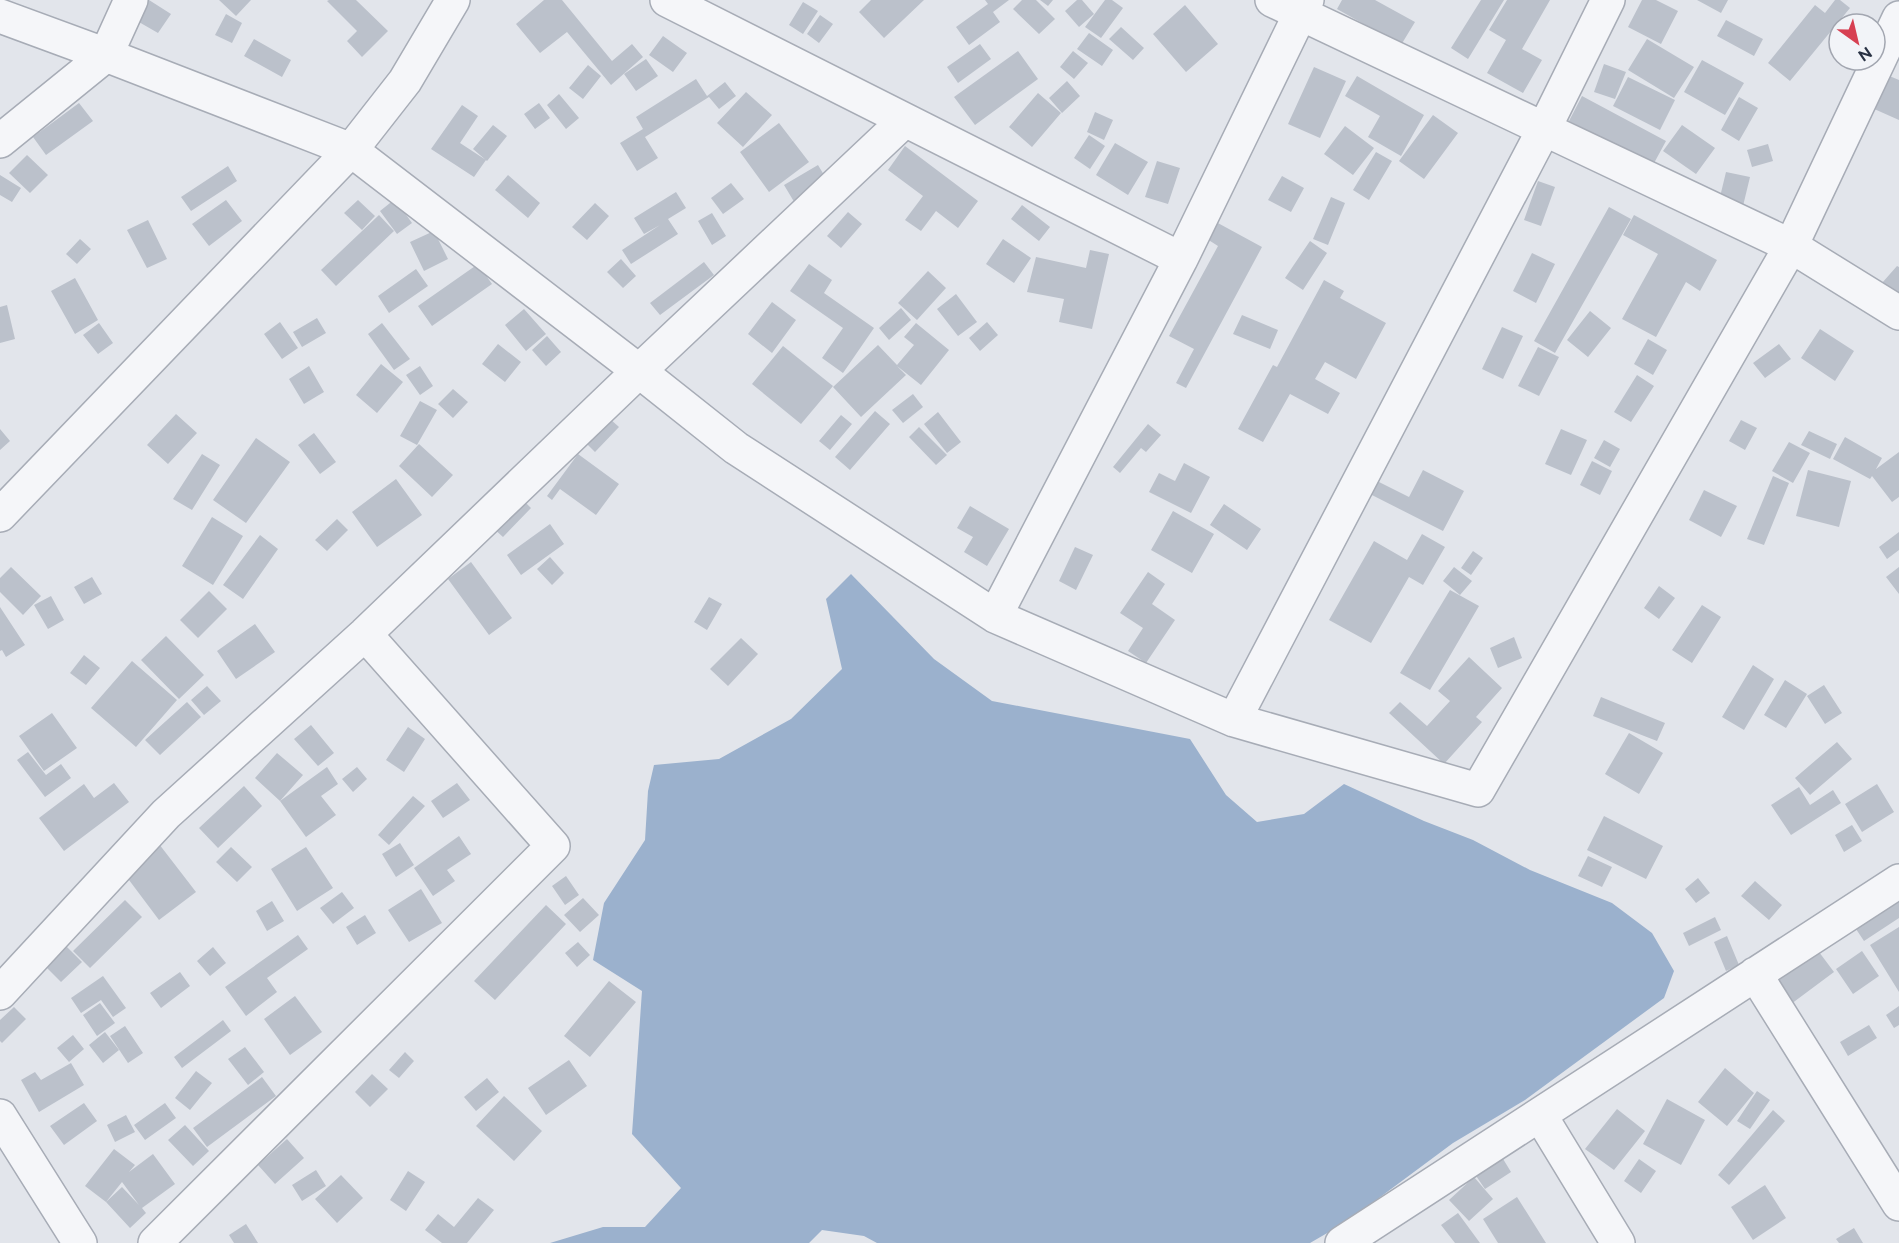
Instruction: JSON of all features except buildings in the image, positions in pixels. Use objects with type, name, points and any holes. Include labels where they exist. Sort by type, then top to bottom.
[{"type":"street","points":[[0,141],[106,55],[131,0]]},
{"type":"street","points":[[0,515],[351,150],[405,81],[453,0]]},
{"type":"street","points":[[667,0],[1181,259]]},
{"type":"street","points":[[1234,720],[1545,129],[1608,0]]},
{"type":"street","points":[[995,616],[1181,259],[1293,4],[1545,129],[1791,246],[1899,313]]},
{"type":"street","points":[[0,16],[351,150],[736,448],[995,616],[1234,720],[1478,790],[1791,246],[1899,18]]},
{"type":"street","points":[[0,993],[166,813],[364,634],[905,120]]},
{"type":"street","points":[[154,1243],[554,846],[364,634]]},
{"type":"street","points":[[1342,1243],[1899,881]]},
{"type":"street","points":[[1755,974],[1899,1204]]},
{"type":"street","points":[[1540,1115],[1618,1243]]},
{"type":"street","points":[[0,1116],[80,1243]]},
{"type":"water","points":[[851,574],[934,659],[992,701],[1190,739],[1226,795],[1257,822],[1304,814],[1344,784],[1424,821],[1473,840],[1530,870],[1612,903],[1652,933],[1674,971],[1664,998],[1525,1100],[1453,1143],[1348,1221],[1310,1243],[877,1243],[864,1236],[822,1230],[809,1243],[550,1243],[603,1227],[645,1227],[681,1188],[632,1134],[642,991],[593,960],[604,903],[645,840],[648,791],[654,765],[719,759],[791,719],[842,669],[826,599]]}]
